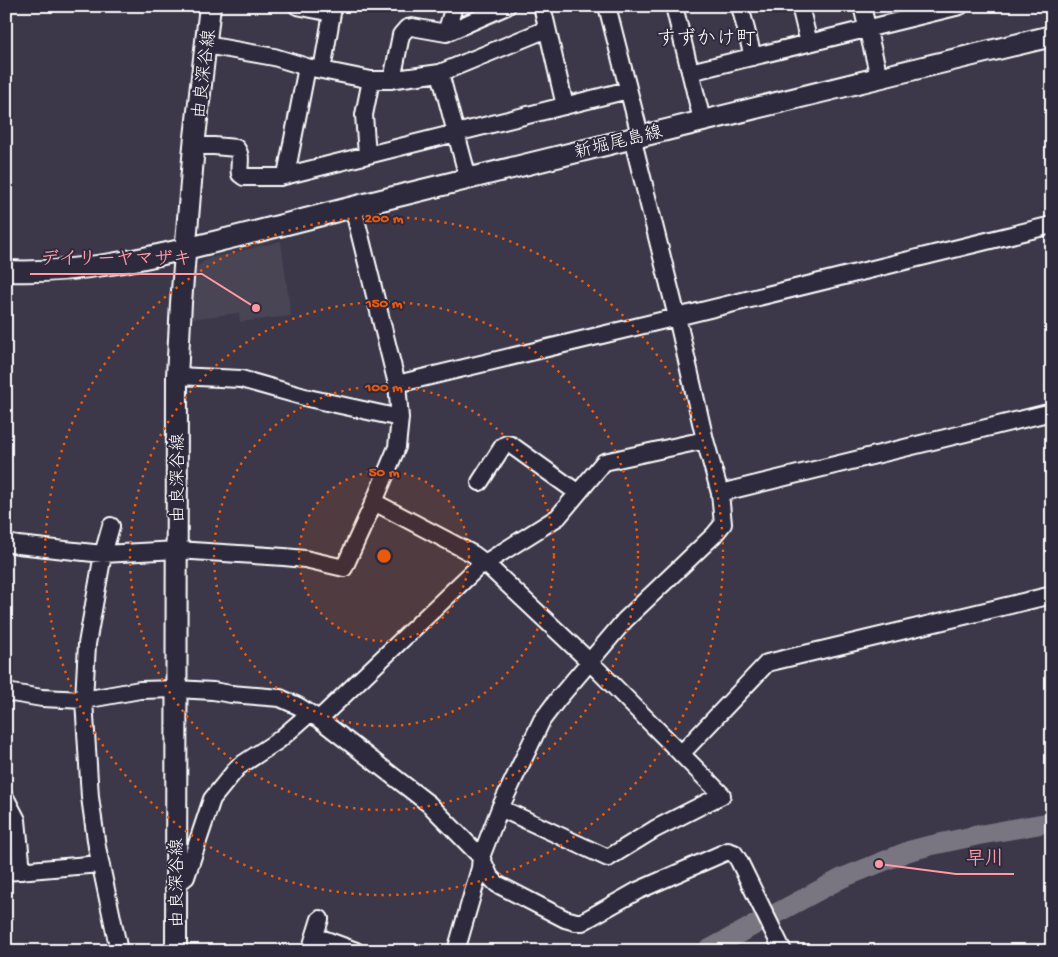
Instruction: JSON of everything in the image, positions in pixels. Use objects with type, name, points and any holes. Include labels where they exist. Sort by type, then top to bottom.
[{"type":"main road","name":"由良深谷線","points":[[176,951],[177,376],[194,146],[210,6]]},
{"type":"main road","name":"新堀尾島線","points":[[6,271],[75,269],[186,249],[636,136],[1052,36]]},
{"type":"street","points":[[286,175],[315,68],[332,14],[297,6]]},
{"type":"street","points":[[446,33],[454,6]]},
{"type":"street","points":[[392,80],[401,35],[407,28],[412,27],[446,33],[507,6]]},
{"type":"street","points":[[542,6],[565,106]]},
{"type":"street","points":[[456,951],[480,868],[481,857],[500,808],[542,720],[625,620],[724,524],[720,493],[677,317],[636,136],[628,90],[607,6]]},
{"type":"street","points":[[674,6],[702,120]]},
{"type":"street","points":[[740,6],[753,57]]},
{"type":"street","points":[[800,6],[809,43]]},
{"type":"street","points":[[862,6],[879,78]]},
{"type":"street","points":[[690,72],[867,29],[934,9],[960,6]]},
{"type":"street","points":[[206,45],[274,57],[371,80],[392,80],[440,73],[547,29]]},
{"type":"street","points":[[440,73],[468,178]]},
{"type":"street","points":[[367,155],[364,115],[371,80]]},
{"type":"street","points":[[194,146],[236,148],[240,155],[240,174],[244,177],[280,177],[628,90]]},
{"type":"street","points":[[6,543],[103,554],[177,550],[284,557],[305,559],[344,568],[397,447],[400,418],[397,384],[353,207]]},
{"type":"street","points":[[397,384],[1052,225]]},
{"type":"street","points":[[177,376],[241,379],[308,398],[400,418]]},
{"type":"street","points":[[720,493],[1052,412]]},
{"type":"street","points":[[176,885],[186,877],[212,798],[238,767],[314,716],[477,568],[558,517],[604,462],[706,440]]},
{"type":"street","points":[[480,482],[503,446],[507,444],[578,493]]},
{"type":"street","points":[[374,502],[473,554],[485,563],[590,662],[722,795],[655,829],[608,858],[500,808]]},
{"type":"street","points":[[111,526],[103,554],[87,644],[84,700],[90,797],[100,864],[119,951]]},
{"type":"street","points":[[681,754],[767,663],[1052,595]]},
{"type":"street","points":[[6,692],[42,698],[84,700],[140,690],[176,689],[280,698],[314,716],[429,804],[481,857],[490,877],[497,884],[565,919],[582,922],[637,891],[728,851],[734,853],[739,861],[783,951]]},
{"type":"street","points":[[6,799],[17,820],[14,871],[100,864]]},
{"type":"street","points":[[320,919],[313,943],[356,951]]},
{"type":"shaded area","points":[[281,241],[291,316],[240,322],[239,313],[191,319],[194,269],[207,259]]},
{"type":"waterway","points":[[706,951],[842,878],[909,851],[979,835],[1052,822]]},
{"type":"place","name":"デイリーヤマザキ","points":[[256,308]]},
{"type":"place","name":"早川","points":[[879,864]]},
{"type":"district","name":"すずかけ町","points":[[706,37]]}]
